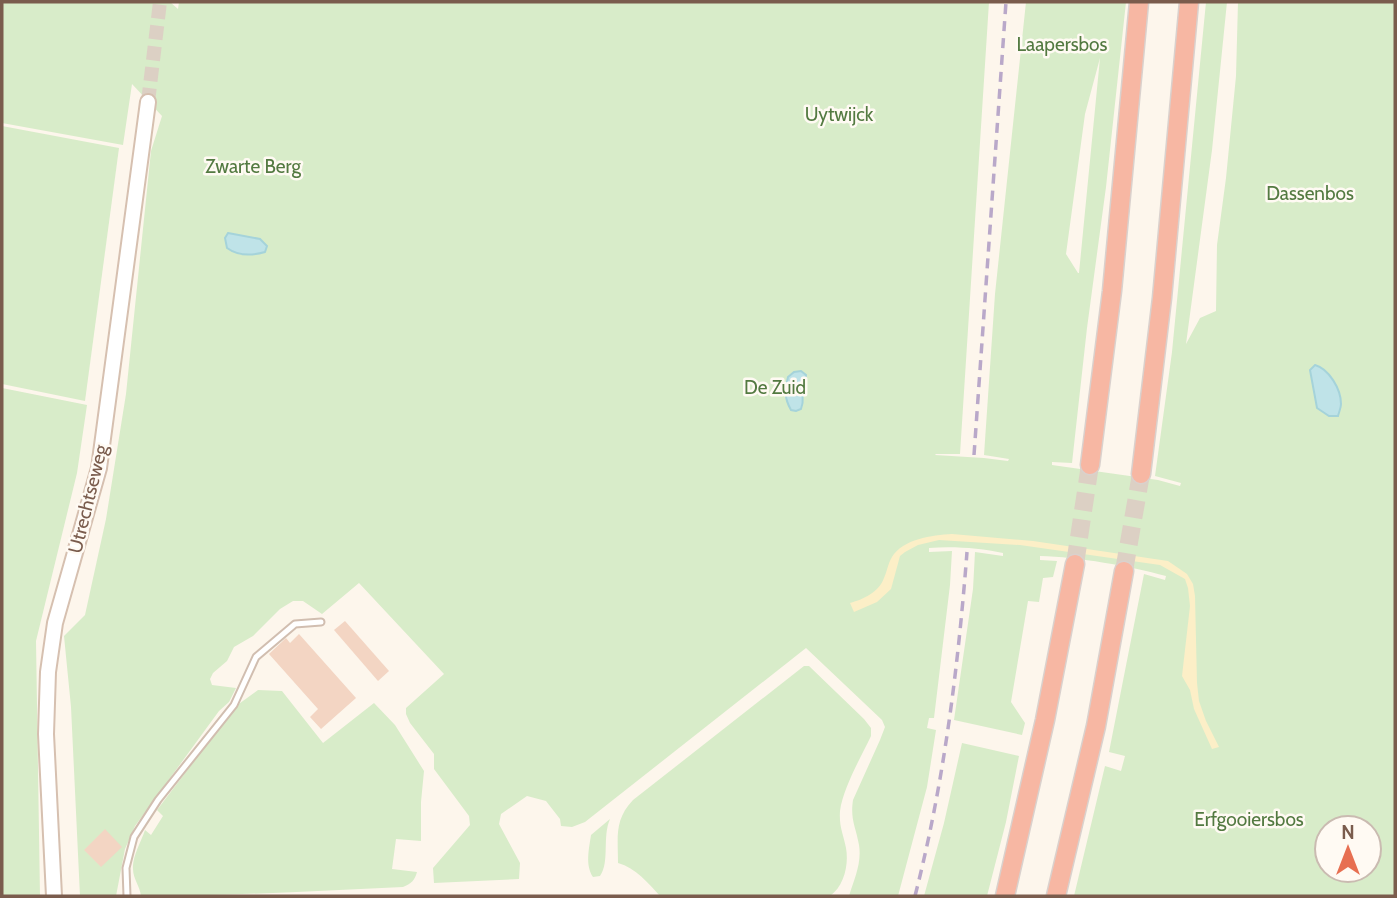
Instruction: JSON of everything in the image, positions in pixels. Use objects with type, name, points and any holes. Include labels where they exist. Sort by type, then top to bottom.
[{"type":"highway","points":[[1090,465],[1112,290],[1139,2]]},
{"type":"highway","points":[[1141,474],[1162,298],[1189,2]]},
{"type":"highway","points":[[1004,896],[1045,720],[1074,564]]},
{"type":"highway","points":[[1056,896],[1096,726],[1124,571]]},
{"type":"main road","name":"Utrechtseweg","points":[[54,896],[46,734],[48,673],[55,623],[99,468],[148,102]]},
{"type":"lane","points":[[127,896],[126,868],[134,837],[158,800],[234,705],[256,657],[295,624],[321,622]]},
{"type":"green space","points":[[2,2],[170,2],[178,9],[179,2],[989,2],[960,454],[935,455],[1008,461],[1009,459],[984,455],[995,294],[1026,2],[1126,2],[1072,463],[1052,462],[1052,465],[1158,480],[1180,486],[1181,483],[1155,476],[1172,352],[1206,2],[1227,2],[1212,150],[1186,344],[1200,318],[1216,311],[1217,245],[1236,76],[1238,2],[1395,2],[1395,896],[1074,896],[1105,766],[1121,771],[1125,756],[1109,752],[1144,574],[1165,580],[1166,576],[1104,563],[1040,556],[1040,560],[1057,561],[1053,577],[1043,578],[1039,602],[1028,601],[1011,702],[1025,723],[1022,735],[954,720],[973,589],[975,552],[1003,556],[1003,553],[947,547],[929,548],[929,552],[952,551],[950,585],[934,718],[929,718],[927,728],[936,730],[927,787],[898,896],[849,896],[859,858],[853,800],[885,727],[882,720],[806,648],[585,822],[572,827],[561,826],[560,819],[546,801],[527,796],[501,814],[499,824],[520,863],[519,879],[434,883],[433,868],[470,825],[469,816],[434,769],[434,754],[410,723],[406,708],[444,674],[359,583],[322,614],[303,601],[293,601],[280,609],[253,636],[234,647],[227,661],[210,679],[212,685],[236,688],[229,702],[219,711],[135,826],[125,849],[116,896],[80,896],[71,707],[64,636],[85,615],[106,519],[126,394],[151,151],[162,116],[132,84],[123,145],[2,123]],"holes":[[[1100,58],[1079,273],[1066,254],[1085,114]]]},
{"type":"green space","points":[[2,126],[119,148],[85,401],[2,384]]},
{"type":"green space","points":[[2,388],[87,405],[77,473],[36,641],[40,896],[2,896]]},
{"type":"green space","points":[[804,666],[809,666],[871,728],[871,736],[853,773],[840,811],[847,861],[839,887],[830,896],[660,896],[636,872],[618,863],[618,829],[627,807]]},
{"type":"green space","points":[[258,690],[282,691],[323,743],[374,703],[395,725],[424,771],[421,841],[396,839],[392,869],[417,872],[410,883],[403,887],[141,896],[133,864],[145,830],[151,835],[163,816],[157,810],[236,706]]},
{"type":"green space","points":[[962,743],[1019,756],[1006,822],[987,896],[924,896],[944,823]]},
{"type":"green space","points":[[610,819],[603,870],[600,876],[593,877],[588,862],[591,835]]},
{"type":"sand","points":[[952,534],[1033,541],[1168,561],[1187,574],[1193,584],[1195,596],[1199,701],[1219,747],[1212,749],[1182,676],[1190,606],[1188,588],[1185,579],[1160,565],[1020,545],[939,540],[918,545],[900,556],[891,589],[877,602],[854,612],[850,603],[866,597],[879,587],[891,559],[903,546],[919,539]]},
{"type":"water","points":[[228,233],[260,239],[267,246],[265,252],[245,255],[231,251],[227,248],[225,238]]},
{"type":"water","points":[[1315,365],[1329,375],[1336,386],[1341,404],[1338,416],[1329,416],[1317,408],[1310,370]]},
{"type":"water","points":[[801,371],[806,375],[803,403],[801,409],[796,411],[789,406],[786,386],[788,377]]},
{"type":"building","points":[[345,621],[389,671],[378,681],[334,630]]},
{"type":"building","points":[[299,634],[356,698],[321,729],[310,717],[318,709],[269,654],[286,638],[290,643]]},
{"type":"building","points":[[105,829],[122,847],[101,867],[84,850]]},
{"type":"tunnel","points":[[148,102],[160,2]]},
{"type":"tunnel","points":[[1075,564],[1090,465]]},
{"type":"tunnel","points":[[1124,571],[1141,474]]},
{"type":"railway","points":[[974,455],[1006,2]]},
{"type":"railway","points":[[915,896],[942,768],[967,552]]},
{"type":"park label","name":"Laapersbos","points":[[1062,44]]},
{"type":"park label","name":"Uytwijck","points":[[839,114]]},
{"type":"park label","name":"Zwarte Berg","points":[[253,166]]},
{"type":"park label","name":"Dassenbos","points":[[1310,193]]},
{"type":"park label","name":"De Zuid","points":[[775,387]]},
{"type":"park label","name":"Erfgooiersbos","points":[[1249,819]]}]
